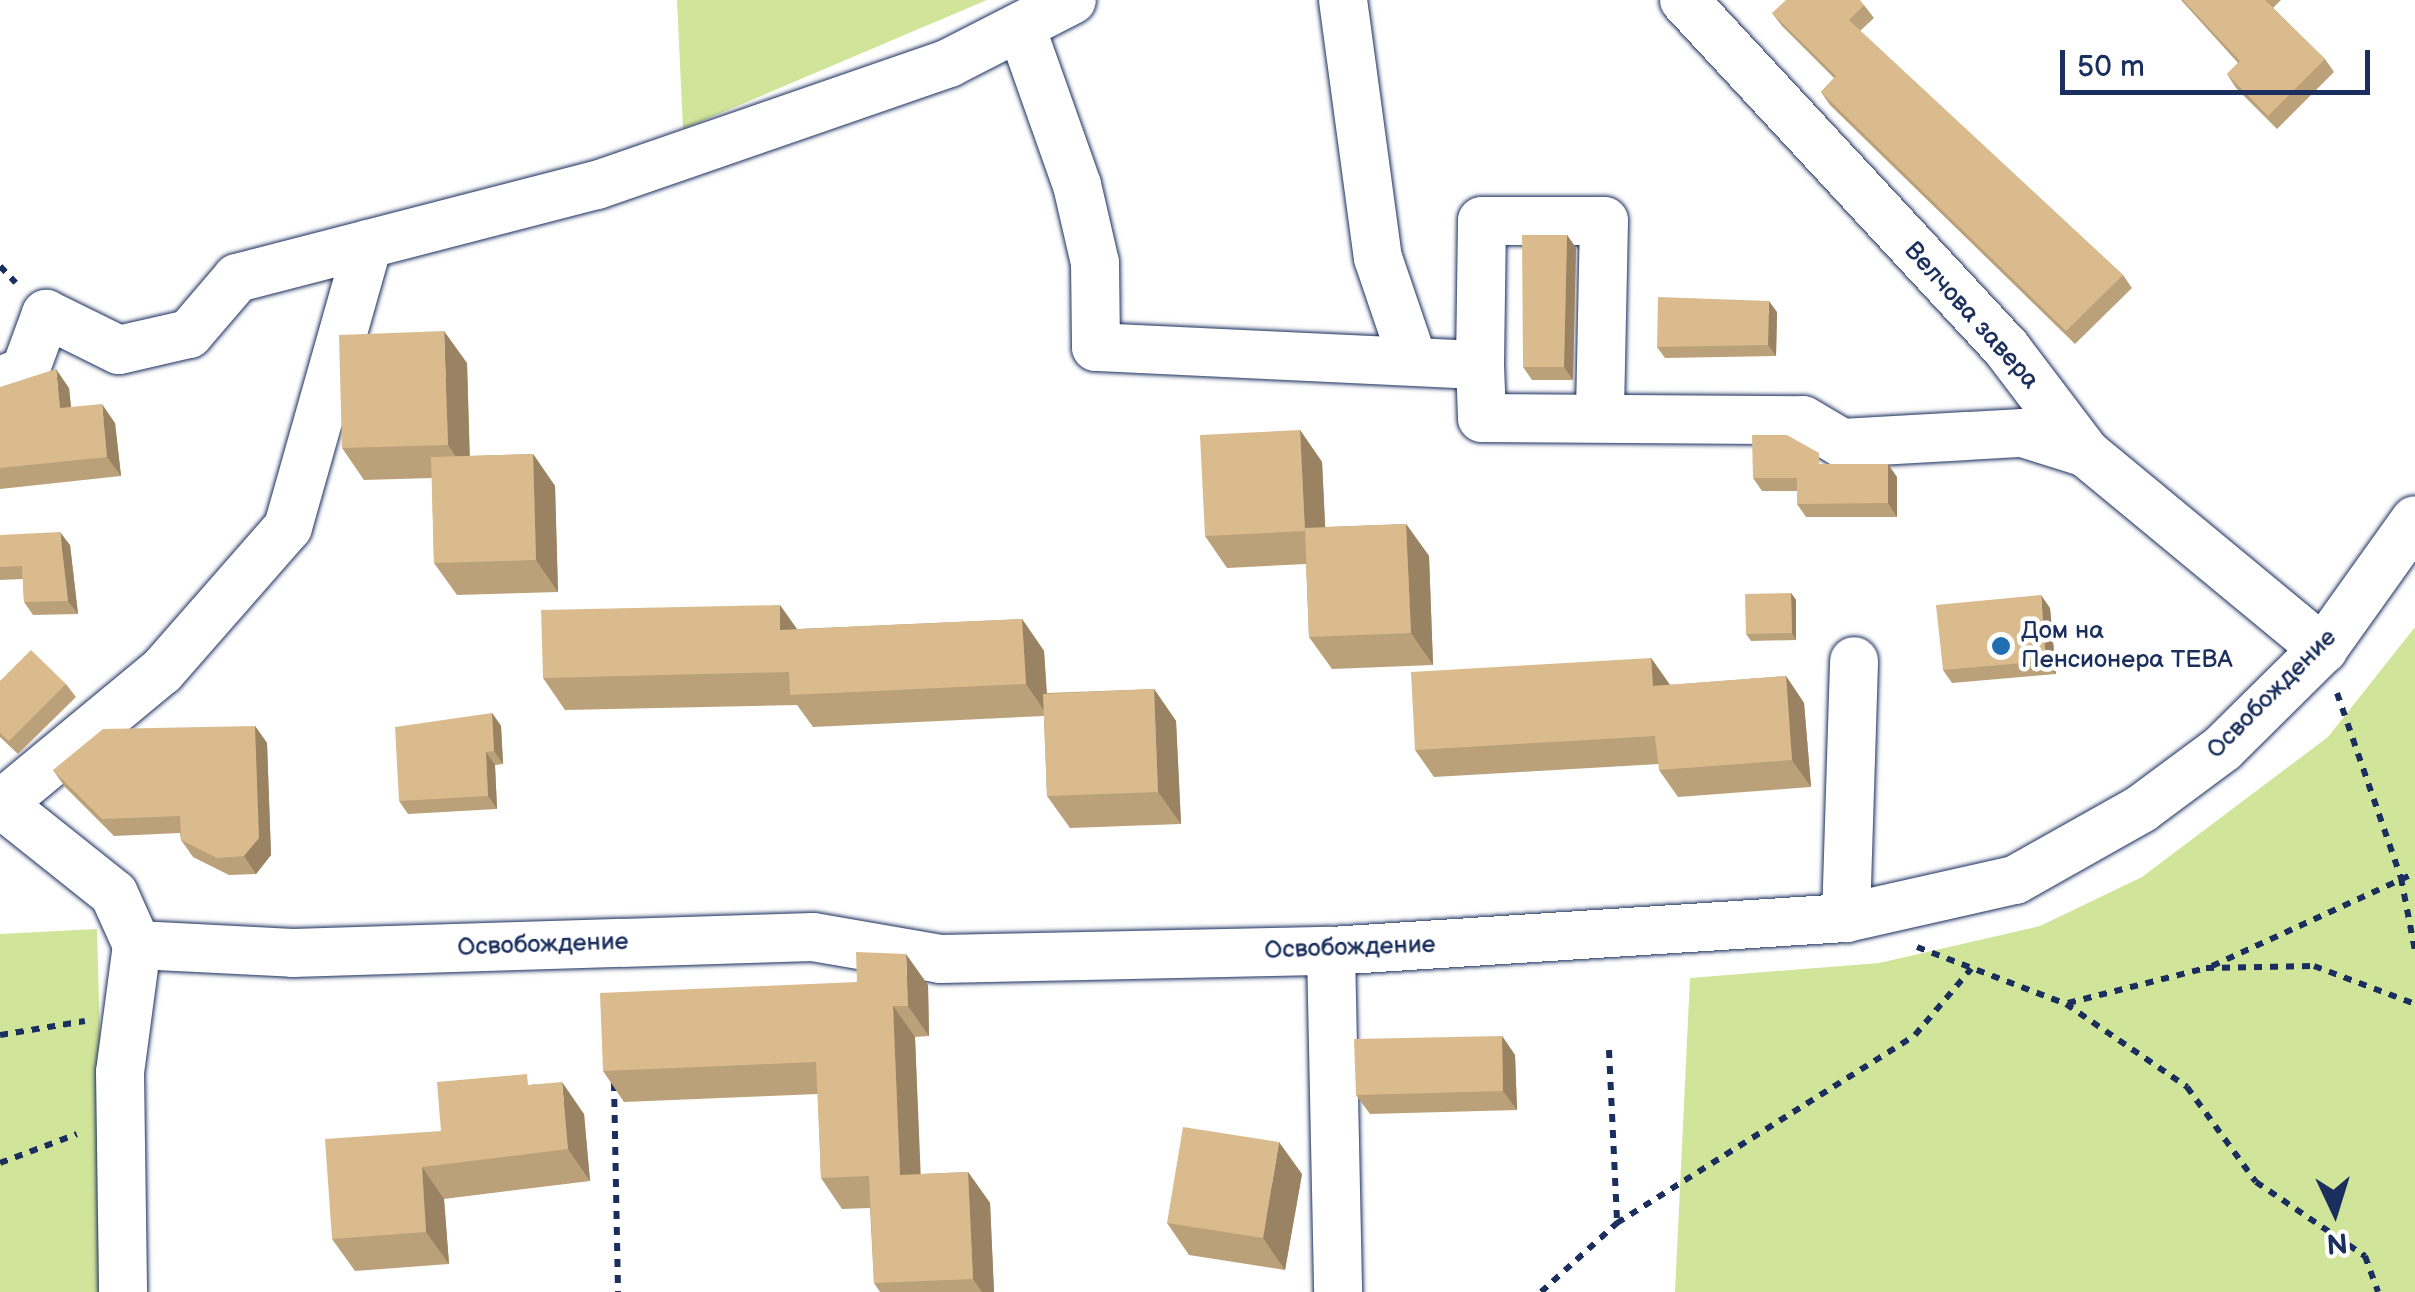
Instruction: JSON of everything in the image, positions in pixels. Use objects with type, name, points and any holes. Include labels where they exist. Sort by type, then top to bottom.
[{"type":"street","points":[[0,381],[26,372],[46,314],[120,350],[189,334],[237,278],[597,185],[949,63],[1072,0]]},
{"type":"street","points":[[1344,0],[1378,258],[1413,361]]},
{"type":"street","name":"Велчова завера","points":[[1684,0],[2008,349],[2086,453],[2323,649]]},
{"type":"street","points":[[1020,26],[1077,185],[1094,263],[1096,347],[1480,365]]},
{"type":"street","points":[[1600,418],[1604,221],[1482,222],[1482,418],[1803,420],[1842,443],[2022,434],[2086,453]]},
{"type":"street","points":[[123,1292],[120,1072],[137,945],[114,894],[1,804],[162,671],[288,526],[368,244]]},
{"type":"street","name":"Освобождение","points":[[137,945],[293,953],[813,937],[940,959],[1331,950],[1846,918],[2015,880],[2223,748],[2323,649],[2415,520]]},
{"type":"street","points":[[1846,918],[1854,661]]},
{"type":"street","points":[[1331,950],[1338,1292]]},
{"type":"path","points":[[2323,649],[2401,878],[2415,951]]},
{"type":"path","points":[[2066,1004],[2206,968],[2415,873]]},
{"type":"path","points":[[1846,918],[2066,1004],[2187,1087],[2256,1182],[2365,1256],[2378,1292]]},
{"type":"path","points":[[2206,968],[2314,966],[2415,1004]]},
{"type":"path","points":[[1541,1292],[1617,1223],[1914,1035],[1971,969]]},
{"type":"path","points":[[0,1035],[126,1014]]},
{"type":"path","points":[[1609,1050],[1617,1223]]},
{"type":"path","points":[[614,1062],[618,1292]]},
{"type":"path","points":[[0,1163],[120,1118]]},
{"type":"green space","points":[[677,0],[987,0],[683,129]]},
{"type":"green space","points":[[2415,627],[2415,1292],[1675,1292],[1690,978],[1879,963],[2040,926],[2142,877],[2328,737]]},
{"type":"green space","points":[[97,929],[107,1292],[0,1292],[0,934]]},
{"type":"building","points":[[1786,0],[1860,0],[1864,5],[1849,20],[2123,275],[2066,331],[1821,92],[1836,76],[1772,13]]},
{"type":"building","points":[[2183,0],[2265,0],[2325,59],[2268,116],[2227,74],[2240,61]]},
{"type":"building","points":[[1522,235],[1567,235],[1564,367],[1523,367]]},
{"type":"building","points":[[1658,297],[1769,301],[1768,345],[1657,347]]},
{"type":"building","points":[[444,331],[448,445],[342,448],[339,335]]},
{"type":"building","points":[[56,369],[60,408],[102,404],[107,457],[0,468],[0,387]]},
{"type":"building","points":[[1300,430],[1305,531],[1205,536],[1200,435]]},
{"type":"building","points":[[1752,435],[1787,435],[1819,453],[1819,464],[1888,464],[1888,503],[1797,504],[1797,478],[1753,478]]},
{"type":"building","points":[[533,454],[536,560],[434,563],[431,457]]},
{"type":"building","points":[[1406,524],[1411,633],[1309,637],[1305,528]]},
{"type":"building","points":[[60,532],[68,601],[24,602],[22,566],[0,567],[0,535]]},
{"type":"building","points":[[1791,593],[1792,633],[1746,634],[1745,594]]},
{"type":"building","name":"Дом на Пенсионера ТЕВА","points":[[2041,595],[2046,661],[1943,670],[1936,605]]},
{"type":"building","points":[[780,605],[780,630],[1022,619],[1026,684],[790,695],[789,672],[543,678],[541,610]]},
{"type":"building","points":[[31,650],[66,684],[9,741],[0,733],[0,681]]},
{"type":"building","points":[[1651,658],[1653,686],[1786,676],[1792,760],[1659,770],[1655,736],[1415,750],[1411,672]]},
{"type":"building","points":[[1154,689],[1158,792],[1047,796],[1043,694]]},
{"type":"building","points":[[492,713],[494,751],[486,752],[488,796],[399,801],[395,727]]},
{"type":"building","points":[[255,726],[259,838],[244,856],[217,858],[181,840],[180,816],[102,819],[53,770],[103,729]]},
{"type":"building","points":[[856,952],[906,954],[908,1006],[893,1006],[900,1175],[968,1172],[973,1279],[874,1283],[869,1176],[821,1178],[816,1062],[603,1071],[600,993],[857,982]]},
{"type":"building","points":[[1502,1036],[1503,1091],[1356,1095],[1354,1039]]},
{"type":"building","points":[[527,1074],[528,1085],[562,1082],[568,1149],[422,1167],[426,1232],[332,1239],[325,1139],[441,1131],[437,1082]]},
{"type":"building","points":[[1183,1127],[1279,1142],[1263,1238],[1167,1223]]},
{"type":"place","name":"Дом на Пенсионера ТЕВА","points":[[2001,646]]}]
